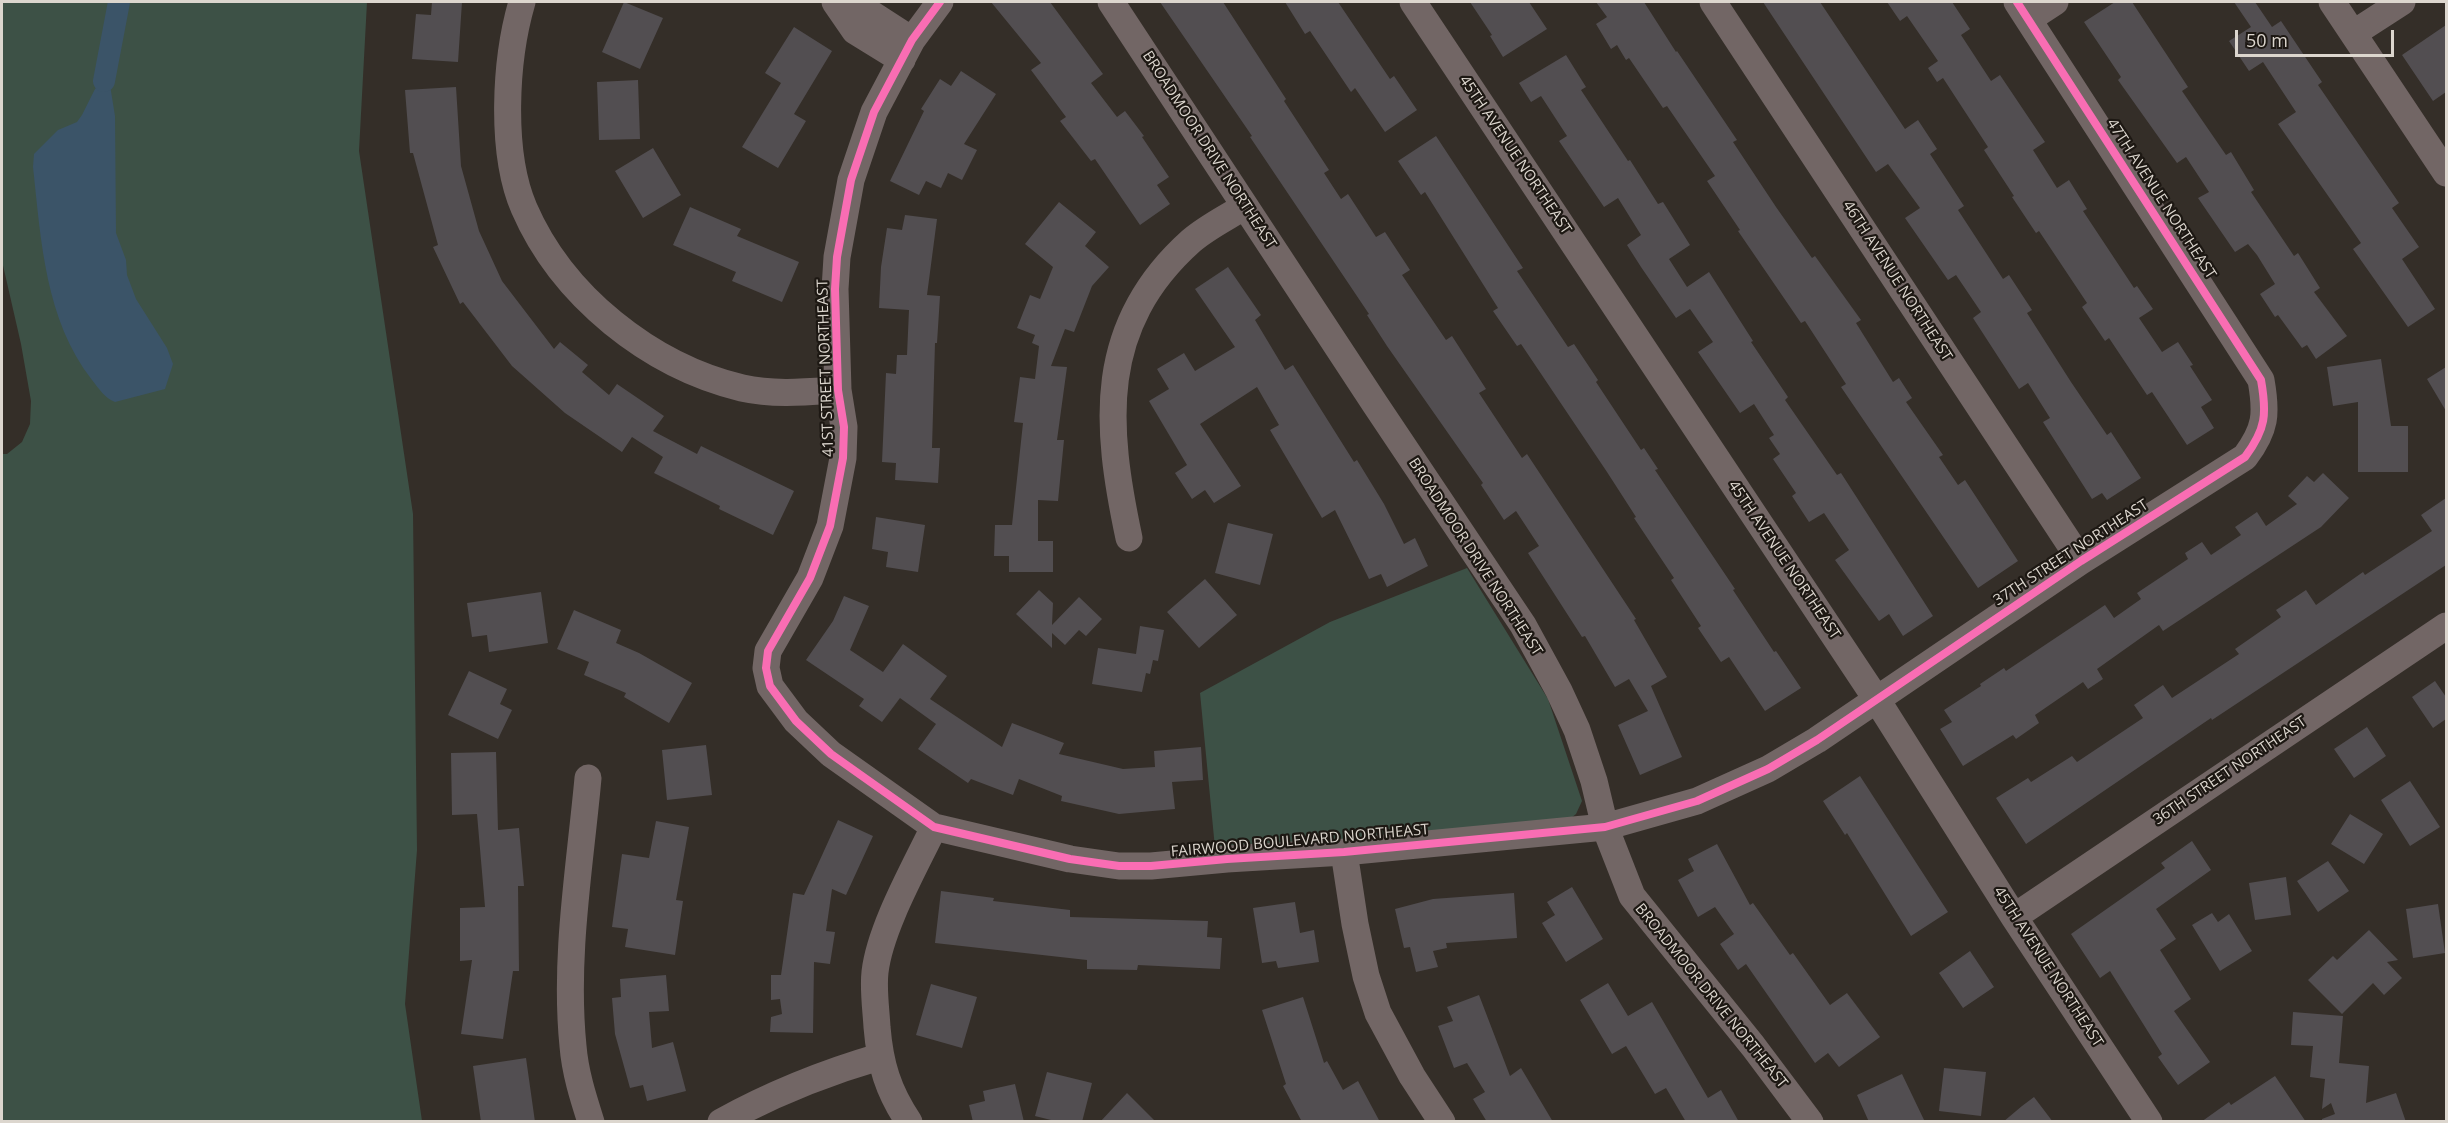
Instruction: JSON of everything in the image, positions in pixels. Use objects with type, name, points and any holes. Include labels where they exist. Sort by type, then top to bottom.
[{"type":"street","points":[[522,2],[511,50],[509,72],[511,157],[524,207],[544,247],[563,273],[581,294],[622,330],[647,347],[702,375],[743,388],[778,393],[838,390]]},
{"type":"street","points":[[836,2],[855,31],[907,50]]},
{"type":"street","name":"41ST STREET NORTHEAST","points":[[766,668],[768,651],[810,578],[830,526],[843,458],[844,427],[838,390],[835,289],[837,257],[851,180],[874,112],[907,50],[940,2]]},
{"type":"street","name":"BROADMOOR DRIVE NORTHEAST","points":[[1111,2],[1523,625],[1559,691],[1577,730],[1594,781],[1605,827],[1632,896],[1640,909],[1753,1046],[1810,1122]]},
{"type":"street","name":"45TH AVENUE NORTHEAST","points":[[1413,2],[1877,700],[2014,917],[2149,1122]]},
{"type":"street","name":"46TH AVENUE NORTHEAST","points":[[1713,2],[2081,561]]},
{"type":"street","points":[[2023,10],[2055,2]]},
{"type":"street","points":[[2332,2],[2446,173]]},
{"type":"street","points":[[2354,33],[2402,2]]},
{"type":"street","name":"47TH AVENUE NORTHEAST","points":[[2023,10],[2261,380],[2265,418]]},
{"type":"street","points":[[1130,538],[1117,480],[1112,411],[1114,385],[1127,332],[1135,311],[1157,276],[1193,240],[1245,206]]},
{"type":"street","name":"37TH STREET NORTHEAST","points":[[1877,700],[2081,561],[2245,457],[2258,440],[2265,418]]},
{"type":"street","name":"36TH STREET NORTHEAST","points":[[2014,917],[2446,626]]},
{"type":"street","name":"FAIRWOOD BOULEVARD NORTHEAST","points":[[766,668],[770,686],[796,721],[831,754],[934,827],[1070,859],[1119,866],[1151,866],[1344,852],[1605,827],[1697,801],[1719,792],[1798,752],[1877,700]]},
{"type":"street","points":[[588,778],[570,961],[573,1048],[578,1080],[591,1122]]},
{"type":"street","points":[[909,1122],[889,1085],[879,1057],[875,972],[896,906],[934,827]]},
{"type":"street","points":[[1344,852],[1366,976],[1378,1013],[1412,1076],[1442,1122]]},
{"type":"street","points":[[721,1122],[793,1086],[879,1057]]},
{"type":"green space","points":[[2,2],[367,2],[359,151],[413,514],[417,850],[405,1004],[422,1121],[2,1122],[2,454],[7,454],[22,442],[30,424],[31,401],[2,261]]},
{"type":"green space","points":[[1467,568],[1548,699],[1582,801],[1576,814],[1565,823],[1215,848],[1200,693],[1330,622]]},
{"type":"water","points":[[104,81],[110,85],[115,116],[116,233],[136,299],[167,348],[173,364],[165,389],[115,402],[108,398],[92,380],[76,357],[64,332],[48,278],[33,167],[34,154],[58,130],[77,122],[95,89]]},
{"type":"building","points":[[432,2],[462,2],[458,62],[412,59],[416,14],[431,15]]},
{"type":"building","points":[[624,2],[663,18],[640,69],[602,52]]},
{"type":"building","points":[[991,2],[1050,2],[1103,74],[1091,83],[1117,117],[1125,111],[1144,136],[1142,137],[1169,177],[1157,185],[1170,204],[1140,225],[1095,159],[1091,161],[1060,121],[1066,117],[1031,70],[1041,63]]},
{"type":"building","points":[[1160,2],[1223,2],[1329,170],[1324,173],[1341,199],[1348,194],[1376,237],[1385,232],[1410,270],[1402,275],[1446,340],[1452,336],[1486,389],[1479,393],[1522,458],[1527,454],[1636,619],[1634,620],[1667,677],[1651,686],[1682,757],[1640,775],[1618,725],[1648,711],[1629,679],[1615,687],[1585,636],[1582,637],[1528,553],[1539,546],[1516,511],[1504,520],[1481,485],[1483,483],[1387,346],[1367,315],[1369,314],[1250,137],[1252,136]]},
{"type":"building","points":[[1285,2],[1338,2],[1390,79],[1394,76],[1417,110],[1385,132],[1355,88],[1351,92],[1310,31],[1305,34]]},
{"type":"building","points":[[1470,2],[1529,2],[1547,29],[1503,57],[1490,36],[1492,35]]},
{"type":"building","points":[[1596,2],[1644,2],[1737,140],[1733,142],[1776,207],[1812,258],[1815,256],[1861,320],[1856,323],[1893,382],[1899,378],[1912,398],[1906,402],[1943,455],[1939,457],[1958,485],[1965,480],[2018,561],[1978,588],[1841,387],[1846,384],[1805,321],[1801,323],[1738,231],[1740,230],[1707,181],[1715,176],[1667,106],[1663,108],[1629,58],[1626,60],[1617,45],[1611,49],[1596,24],[1607,17]]},
{"type":"building","points":[[1763,2],[1820,2],[1905,129],[1918,120],[1937,149],[1930,154],[1964,206],[1958,210],[2003,279],[2009,275],[2032,310],[2027,313],[2071,382],[2107,435],[2111,432],[2141,478],[2107,500],[2102,493],[2092,499],[2043,422],[2050,418],[2028,383],[2019,389],[1973,318],[1981,312],[1956,275],[1948,280],[1905,218],[1920,208],[1888,164],[1876,172]]},
{"type":"building","points":[[1887,2],[1952,2],[1970,29],[1961,35],[1991,81],[2000,75],[2045,142],[2033,150],[2057,188],[2069,180],[2087,209],[2083,211],[2134,288],[2137,286],[2153,309],[2139,318],[2162,352],[2178,342],[2193,365],[2190,366],[2212,400],[2201,407],[2214,428],[2187,445],[2152,392],[2147,395],[2109,338],[2105,341],[2082,307],[2087,303],[2039,231],[2036,233],[2012,197],[2014,196],[1984,150],[1988,147],[1943,78],[1937,82],[1928,68],[1938,61],[1907,16],[1900,21]]},
{"type":"building","points":[[2115,2],[2132,2],[2188,87],[2182,91],[2226,155],[2231,152],[2254,190],[2251,192],[2294,256],[2298,253],[2320,288],[2314,292],[2347,336],[2316,359],[2307,345],[2302,348],[2278,315],[2275,317],[2260,294],[2275,284],[2257,255],[2248,244],[2235,252],[2198,198],[2209,192],[2186,157],[2177,163],[2118,80],[2121,77],[2084,22]]},
{"type":"building","points":[[2234,2],[2255,2],[2272,27],[2281,21],[2322,82],[2318,85],[2399,203],[2392,208],[2419,247],[2402,259],[2435,309],[2408,327],[2353,249],[2361,243],[2278,124],[2296,112],[2263,62],[2249,71],[2229,41],[2251,27]]},
{"type":"building","points":[[2446,25],[2446,92],[2433,101],[2402,55]]},
{"type":"building","points":[[794,27],[832,51],[794,114],[806,121],[778,168],[742,147],[781,83],[765,73]]},
{"type":"building","points":[[1566,55],[1586,87],[1581,90],[1658,204],[1663,202],[1690,245],[1669,259],[1687,287],[1709,272],[1753,341],[1751,342],[1788,397],[1785,400],[1837,475],[1841,473],[1933,616],[1903,636],[1889,614],[1879,621],[1835,560],[1849,550],[1824,513],[1809,522],[1792,496],[1796,493],[1773,459],[1780,454],[1769,438],[1774,435],[1754,404],[1740,413],[1698,352],[1713,342],[1690,309],[1676,318],[1641,267],[1627,245],[1641,235],[1618,198],[1604,207],[1559,141],[1567,136],[1541,96],[1531,102],[1519,83]]},
{"type":"building","points":[[961,71],[996,94],[964,144],[977,150],[962,180],[948,173],[941,188],[926,181],[919,195],[890,181],[924,111],[921,109],[940,79],[951,86]]},
{"type":"building","points":[[638,80],[640,139],[599,140],[597,82]]},
{"type":"building","points":[[456,87],[461,166],[479,231],[502,281],[554,349],[560,342],[588,365],[582,372],[609,395],[617,384],[664,416],[653,431],[697,454],[701,446],[794,491],[773,535],[719,509],[720,506],[654,473],[663,457],[632,437],[622,452],[565,413],[512,366],[463,302],[460,304],[433,247],[438,245],[413,153],[410,153],[405,90]]},
{"type":"building","points":[[1436,136],[1523,268],[1517,271],[1568,347],[1574,344],[1641,450],[1644,448],[1658,469],[1655,470],[1735,589],[1733,590],[1801,688],[1765,711],[1729,657],[1721,662],[1698,628],[1701,626],[1671,580],[1674,578],[1634,518],[1636,517],[1521,344],[1517,346],[1493,311],[1498,308],[1425,192],[1421,195],[1398,161]]},
{"type":"building","points":[[653,148],[681,195],[643,218],[615,171]]},
{"type":"building","points":[[1059,202],[1096,232],[1085,246],[1109,267],[1092,286],[1074,332],[1065,329],[1051,366],[1067,367],[1057,440],[1064,440],[1058,501],[1038,500],[1038,541],[1053,541],[1053,572],[1009,572],[1009,556],[994,556],[995,525],[1012,525],[1023,423],[1014,422],[1020,377],[1035,379],[1039,346],[1032,343],[1035,335],[1017,328],[1030,295],[1040,299],[1053,267],[1025,244]]},
{"type":"building","points":[[690,207],[741,229],[737,236],[799,262],[782,302],[732,281],[736,272],[673,245]]},
{"type":"building","points":[[905,215],[937,219],[927,295],[940,296],[937,343],[935,343],[932,448],[940,448],[938,483],[895,480],[896,463],[882,462],[886,373],[896,374],[897,355],[907,355],[909,310],[879,308],[881,267],[887,228],[902,230]]},
{"type":"building","points":[[1228,267],[1261,315],[1255,320],[1285,370],[1293,365],[1354,462],[1357,460],[1384,504],[1404,544],[1415,538],[1428,566],[1387,587],[1381,574],[1369,579],[1335,510],[1322,518],[1270,430],[1279,425],[1257,387],[1200,424],[1241,486],[1214,503],[1205,490],[1192,499],[1175,473],[1187,465],[1149,401],[1169,389],[1157,369],[1184,353],[1195,371],[1235,347],[1195,289]]},
{"type":"building","points":[[2381,359],[2391,426],[2408,426],[2408,472],[2358,472],[2358,402],[2333,406],[2327,367]]},
{"type":"building","points":[[2446,367],[2446,411],[2427,379]]},
{"type":"building","points":[[2323,473],[2349,498],[2321,527],[2163,631],[2159,625],[2097,669],[2103,679],[2088,689],[2083,682],[2035,715],[2039,723],[2016,739],[2013,735],[1963,766],[1940,729],[1952,722],[1944,710],[2004,668],[2006,671],[2105,605],[2114,618],[2141,599],[2137,593],[2188,559],[2185,553],[2202,542],[2211,555],[2241,535],[2235,527],[2257,512],[2266,526],[2297,504],[2288,496],[2307,476],[2314,482]]},
{"type":"building","points":[[2446,498],[2446,565],[2212,720],[2211,718],[2026,844],[1996,798],[2028,778],[2031,782],[2072,756],[2077,762],[2143,718],[2134,705],[2163,685],[2172,698],[2239,654],[2235,649],[2281,617],[2276,610],[2306,590],[2316,605],[2363,572],[2365,575],[2432,531],[2421,515]]},
{"type":"building","points":[[876,517],[925,525],[918,572],[886,567],[888,552],[872,549]]},
{"type":"building","points":[[1228,523],[1273,534],[1260,585],[1215,573]]},
{"type":"building","points":[[1205,579],[1237,615],[1199,648],[1167,612]]},
{"type":"building","points":[[1039,590],[1053,603],[1052,625],[1079,597],[1102,619],[1086,636],[1079,630],[1065,645],[1052,633],[1052,648],[1016,614]]},
{"type":"building","points":[[541,592],[548,643],[489,652],[487,635],[472,637],[467,603]]},
{"type":"building","points":[[844,596],[869,606],[850,650],[883,672],[903,644],[947,676],[930,699],[1002,747],[1012,723],[1064,743],[1059,754],[1123,769],[1155,767],[1154,751],[1201,747],[1203,780],[1172,782],[1175,809],[1119,814],[1061,801],[1062,796],[1019,779],[1013,795],[971,779],[968,783],[918,749],[936,724],[900,698],[882,722],[859,706],[864,699],[806,660],[833,621]]},
{"type":"building","points":[[574,610],[621,630],[616,643],[639,653],[692,683],[669,723],[624,697],[626,693],[584,675],[589,662],[557,649]]},
{"type":"building","points":[[1140,626],[1164,630],[1158,661],[1153,660],[1150,674],[1146,673],[1142,692],[1092,684],[1098,648],[1136,654]]},
{"type":"building","points":[[469,671],[507,689],[500,704],[512,710],[498,739],[448,715]]},
{"type":"building","points":[[2435,681],[2446,697],[2446,719],[2433,728],[2412,697]]},
{"type":"building","points":[[2367,727],[2386,756],[2354,778],[2334,749]]},
{"type":"building","points":[[706,745],[712,795],[667,800],[662,750]]},
{"type":"building","points":[[496,752],[498,830],[519,828],[524,886],[518,886],[519,971],[513,971],[503,1039],[461,1034],[472,960],[460,961],[460,908],[485,907],[477,814],[452,815],[451,753]]},
{"type":"building","points":[[1860,776],[1948,912],[1911,936],[1847,833],[1845,835],[1823,801]]},
{"type":"building","points":[[2410,781],[2440,827],[2410,846],[2381,800]]},
{"type":"building","points":[[2350,814],[2383,834],[2364,864],[2331,844]]},
{"type":"building","points":[[838,820],[873,836],[846,895],[832,889],[826,931],[835,932],[830,964],[814,962],[813,1033],[770,1032],[771,1017],[782,1014],[780,999],[771,1000],[771,975],[781,975],[793,893],[804,895]]},
{"type":"building","points":[[656,821],[689,827],[676,900],[683,901],[675,955],[625,947],[628,929],[612,927],[622,854],[649,858]]},
{"type":"building","points":[[2192,841],[2211,870],[2156,909],[2176,939],[2160,950],[2191,999],[2174,1011],[2210,1062],[2178,1085],[2158,1057],[2162,1054],[2110,971],[2100,978],[2071,934],[2165,868],[2161,863]]},
{"type":"building","points":[[1717,844],[1750,905],[1753,903],[1790,955],[1793,953],[1830,1005],[1847,993],[1880,1037],[1839,1067],[1828,1053],[1815,1063],[1746,964],[1738,970],[1720,944],[1734,934],[1715,907],[1698,917],[1678,880],[1694,871],[1688,859]]},
{"type":"building","points":[[2328,861],[2349,891],[2318,912],[2297,881]]},
{"type":"building","points":[[2286,877],[2291,915],[2255,920],[2249,883]]},
{"type":"building","points":[[1572,887],[1603,939],[1566,962],[1542,923],[1555,915],[1547,902]]},
{"type":"building","points":[[941,891],[994,898],[993,901],[1070,910],[1070,917],[1208,921],[1207,937],[1222,938],[1220,969],[1138,965],[1137,970],[1087,969],[1087,960],[935,943]]},
{"type":"building","points":[[1514,893],[1517,938],[1446,943],[1447,948],[1433,951],[1438,967],[1416,972],[1410,947],[1404,948],[1395,909],[1433,899]]},
{"type":"building","points":[[1295,902],[1300,933],[1314,930],[1319,962],[1278,968],[1276,961],[1262,963],[1253,908]]},
{"type":"building","points":[[2438,904],[2445,953],[2413,958],[2406,909]]},
{"type":"building","points":[[2212,913],[2218,922],[2229,914],[2252,951],[2220,971],[2192,925]]},
{"type":"building","points":[[2369,930],[2398,960],[2387,962],[2402,978],[2384,995],[2373,983],[2342,1014],[2308,980],[2333,956],[2337,960]]},
{"type":"building","points":[[1970,951],[1994,987],[1963,1008],[1939,973]]},
{"type":"building","points":[[666,975],[669,1011],[649,1012],[652,1048],[673,1042],[686,1091],[647,1101],[643,1085],[630,1088],[615,1034],[612,998],[621,997],[620,979]]},
{"type":"building","points":[[1608,983],[1628,1016],[1652,1002],[1708,1098],[1721,1090],[1739,1122],[1686,1122],[1666,1088],[1655,1094],[1626,1046],[1612,1054],[1580,1000]]},
{"type":"building","points":[[931,984],[977,997],[962,1048],[916,1035]]},
{"type":"building","points":[[1479,995],[1510,1076],[1521,1068],[1553,1122],[1487,1122],[1473,1099],[1485,1092],[1467,1063],[1454,1068],[1438,1026],[1453,1021],[1447,1007]]},
{"type":"building","points":[[1303,997],[1324,1063],[1327,1061],[1343,1090],[1358,1081],[1380,1122],[1302,1122],[1283,1086],[1286,1084],[1262,1010]]},
{"type":"building","points":[[2293,1012],[2343,1016],[2339,1063],[2369,1066],[2366,1103],[2396,1093],[2406,1122],[2322,1122],[2322,1119],[2335,1114],[2331,1103],[2322,1109],[2325,1079],[2310,1077],[2313,1046],[2291,1045]]},
{"type":"building","points":[[526,1058],[535,1122],[481,1122],[473,1066]]},
{"type":"building","points":[[1944,1068],[1986,1072],[1981,1116],[1939,1111]]},
{"type":"building","points":[[1047,1072],[1092,1083],[1082,1122],[1059,1122],[1035,1116]]},
{"type":"building","points":[[1902,1074],[1925,1122],[1869,1122],[1857,1095]]},
{"type":"building","points":[[2275,1076],[2306,1122],[2201,1122],[2229,1102],[2231,1105]]},
{"type":"building","points":[[1015,1084],[1024,1122],[973,1122],[969,1105],[985,1101],[983,1091]]},
{"type":"building","points":[[1127,1093],[1156,1122],[1100,1122]]},
{"type":"building","points":[[2034,1097],[2053,1122],[2003,1122],[2022,1106]]},
{"type":"waterway","points":[[104,81],[119,2]]},
{"type":"cycle path","points":[[940,2],[912,40],[874,112],[851,180],[837,257],[835,289],[838,390],[844,427],[843,458],[830,526],[810,578],[768,651],[766,668],[770,686],[796,721],[831,754],[934,827],[1070,859],[1119,866],[1151,866],[1344,852],[1605,827],[1697,801],[1768,769],[1817,740],[2081,561],[2245,457],[2257,438],[2263,421],[2264,402],[2261,380],[2017,2]]}]
